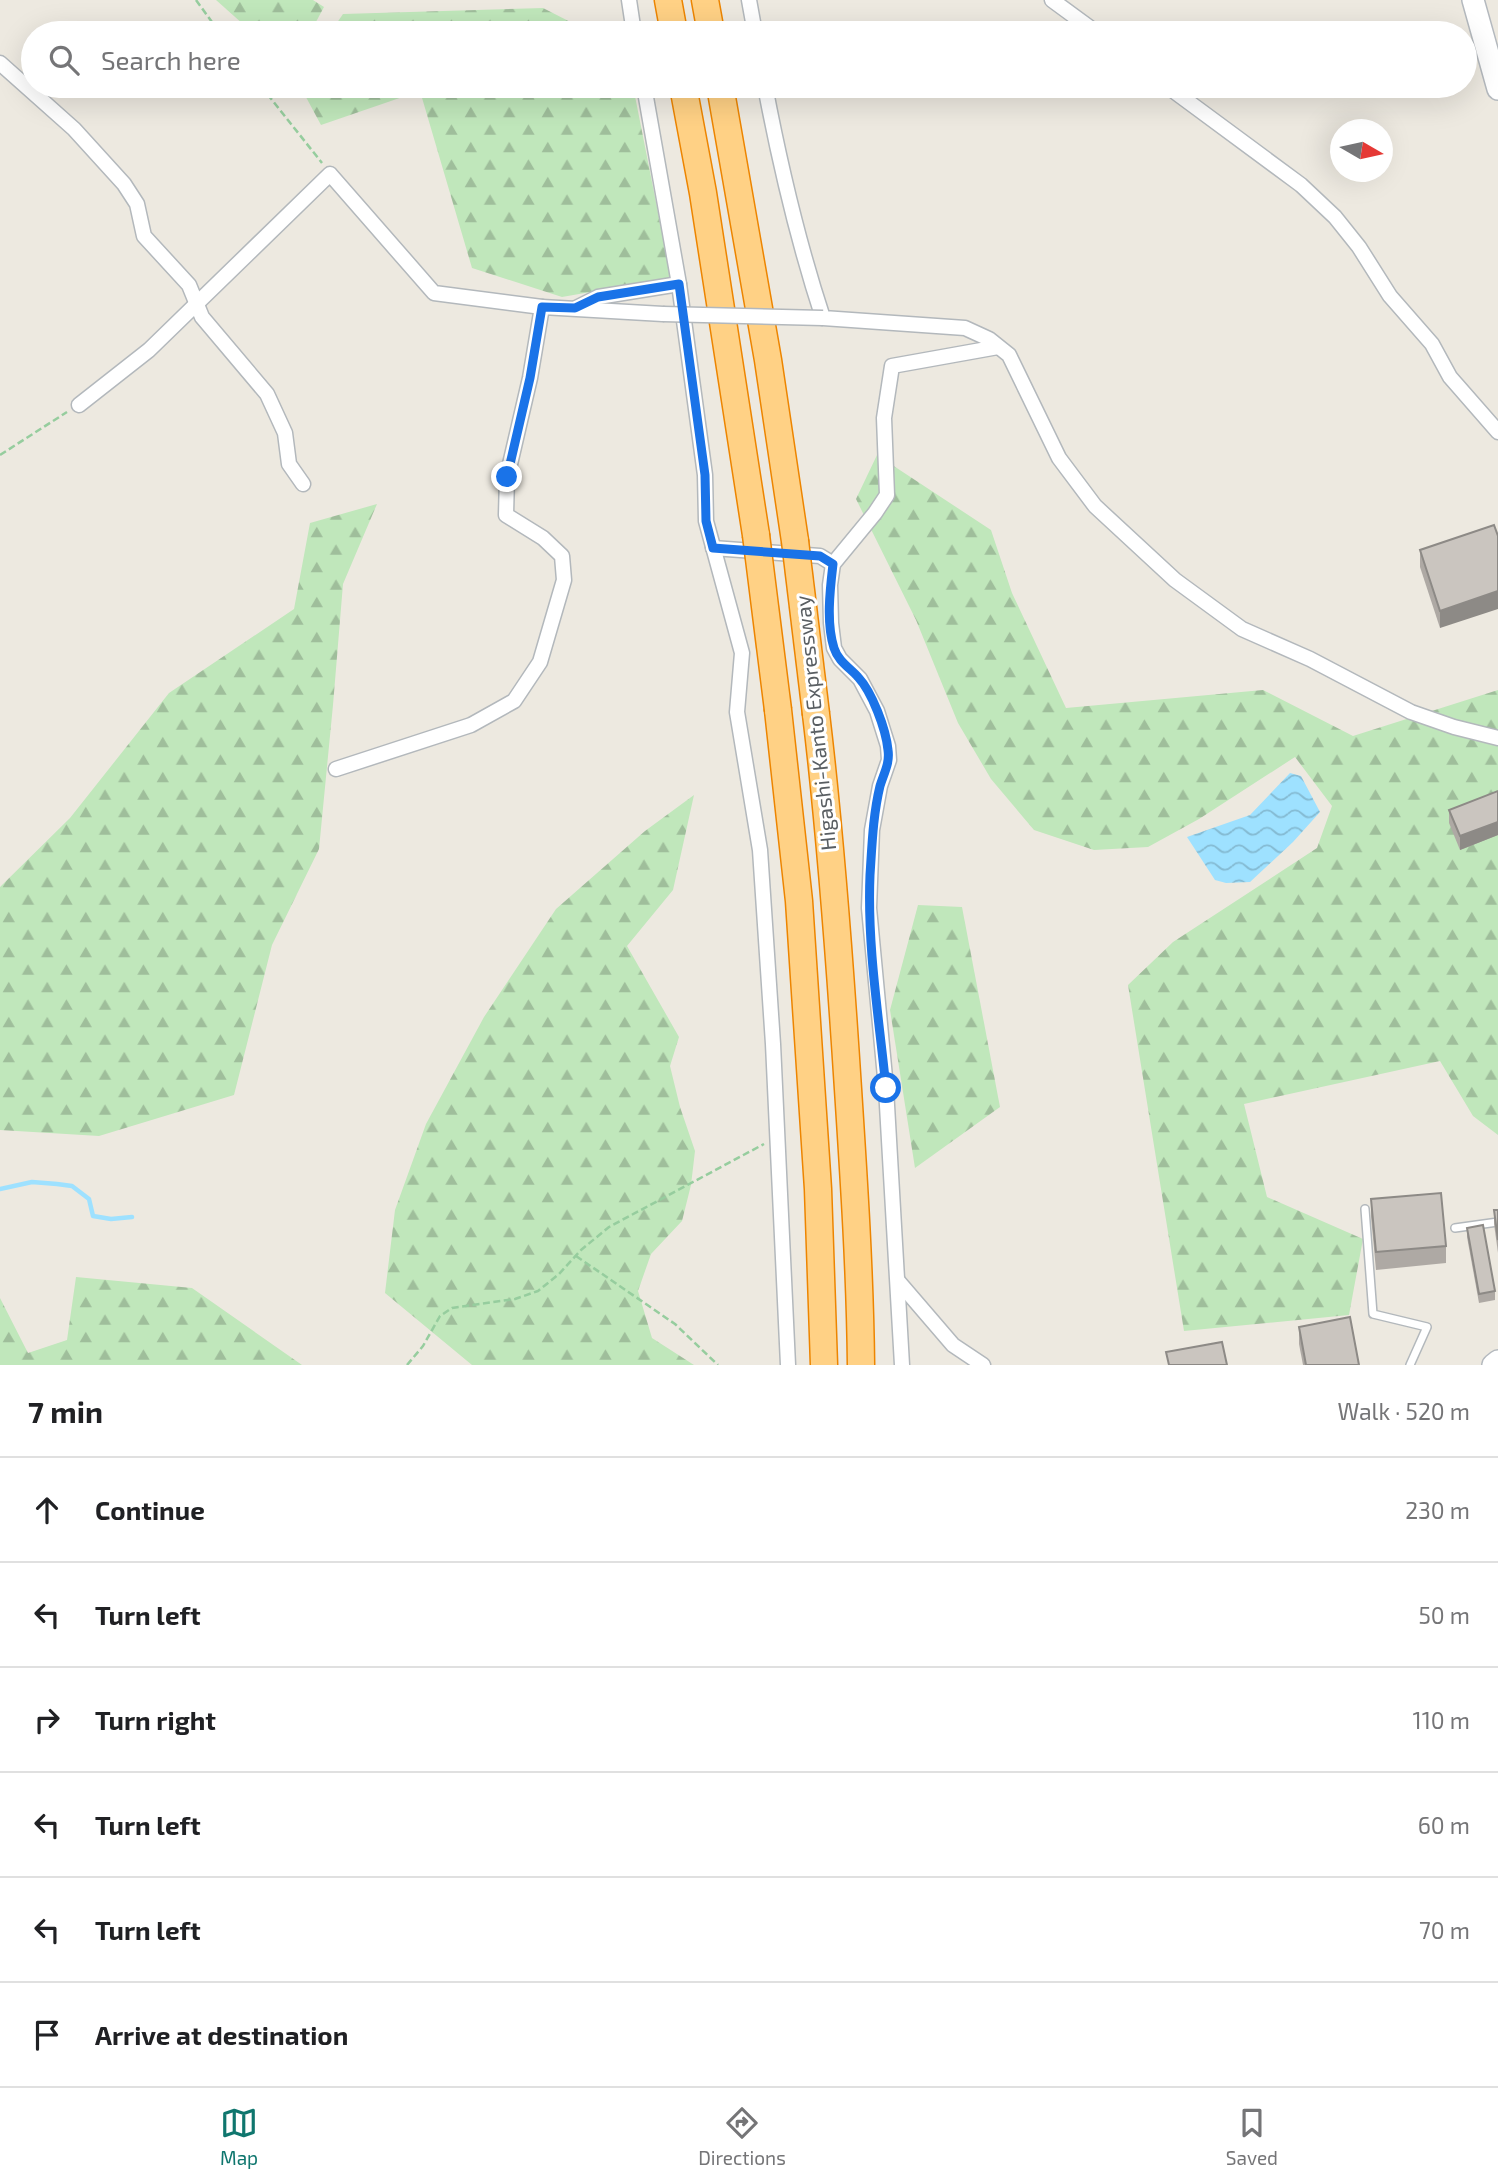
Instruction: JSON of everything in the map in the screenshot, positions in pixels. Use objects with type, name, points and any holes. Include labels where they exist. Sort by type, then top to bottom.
[{"type":"highway","points":[[668,0],[672,21]]},
{"type":"highway","points":[[705,0],[709,21]]},
{"type":"highway","name":"Higashi-Kanto Expressway","points":[[686,98],[757,535],[799,901],[818,1202],[824,1365]]},
{"type":"highway","name":"Higashi-Kanto Expressway","points":[[722,98],[768,360],[795,541],[816,713],[834,888],[845,1038],[855,1186],[861,1365]]},
{"type":"street","points":[[629,0],[632,21]]},
{"type":"street","points":[[749,0],[753,21]]},
{"type":"street","points":[[1052,0],[1081,21]]},
{"type":"street","points":[[1476,9],[1498,27]]},
{"type":"street","points":[[1476,9],[1498,89]]},
{"type":"street","points":[[0,63],[21,82]]},
{"type":"street","points":[[39,98],[74,130],[124,184],[137,204],[144,236],[189,285],[202,317],[267,394],[285,433],[289,464],[303,484]]},
{"type":"street","points":[[646,98],[679,284],[705,475],[706,521],[742,653],[737,712],[760,850],[778,1140],[788,1365]]},
{"type":"street","points":[[767,98],[802,251],[823,318]]},
{"type":"street","points":[[1183,98],[1301,185],[1335,217],[1359,247],[1390,296],[1432,344],[1450,377],[1498,432]]},
{"type":"street","points":[[79,405],[149,350],[330,174],[434,293],[542,307],[663,314],[823,318],[965,328],[989,338],[1009,355],[1059,458],[1094,506],[1175,580],[1242,629],[1310,659],[1411,712],[1498,738]]},
{"type":"street","points":[[575,308],[598,297],[679,284]]},
{"type":"street","points":[[336,769],[471,726],[514,701],[540,662],[564,580],[562,556],[543,538],[506,514],[507,477],[530,378],[542,307]]},
{"type":"street","points":[[902,1365],[886,1088],[869,908],[872,830],[880,786],[889,760],[888,746],[877,711],[860,679],[840,659],[834,648],[830,611],[833,564],[887,495],[884,418],[892,366],[998,347]]},
{"type":"street","points":[[713,548],[820,556],[833,564]]},
{"type":"street","points":[[898,1281],[953,1345],[983,1365]]},
{"type":"street","points":[[1493,1365],[1498,1362]]},
{"type":"lane","points":[[1365,1209],[1373,1314],[1427,1327],[1410,1365]]},
{"type":"lane","points":[[1455,1228],[1498,1222]]},
{"type":"path","points":[[196,0],[211,21]]},
{"type":"path","points":[[270,98],[330,174]]},
{"type":"path","points":[[0,455],[79,405]]},
{"type":"path","points":[[407,1365],[423,1346],[440,1316],[452,1308],[515,1299],[538,1291],[559,1275],[609,1227],[755,1147],[778,1140]]},
{"type":"path","points":[[576,1256],[675,1324],[718,1365]]},
{"type":"green space","points":[[216,0],[313,0],[324,7],[316,21],[240,21]]},
{"type":"green space","points":[[543,8],[568,21],[338,21],[343,14]]},
{"type":"green space","points":[[306,98],[400,98],[321,125]]},
{"type":"green space","points":[[422,98],[635,98],[671,278],[562,297],[472,268]]},
{"type":"green space","points":[[877,455],[991,530],[1012,593],[1066,708],[1263,690],[1353,736],[1498,690],[1498,1135],[1473,1116],[1440,1061],[1244,1104],[1267,1197],[1363,1239],[1349,1315],[1184,1331],[1128,985],[1173,942],[1317,848],[1332,806],[1295,757],[1199,819],[1148,847],[1094,850],[1034,830],[991,779],[958,723],[916,620],[856,499]]},
{"type":"green space","points":[[377,504],[343,584],[319,849],[272,945],[234,1095],[99,1136],[0,1130],[0,887],[70,818],[169,693],[294,609],[310,523]]},
{"type":"green space","points":[[694,795],[673,890],[627,946],[679,1037],[670,1066],[695,1151],[691,1185],[682,1221],[651,1254],[638,1291],[652,1338],[694,1365],[472,1365],[385,1293],[395,1210],[426,1124],[484,1017],[556,909],[645,831]]},
{"type":"green space","points":[[918,905],[962,907],[1000,1107],[915,1168],[890,1010]]},
{"type":"green space","points":[[76,1277],[192,1288],[302,1365],[0,1365],[0,1298],[28,1353],[67,1340]]},
{"type":"water","points":[[1290,773],[1301,776],[1320,812],[1293,842],[1250,882],[1226,883],[1215,880],[1187,837],[1250,815]]},
{"type":"building","points":[[1494,525],[1498,536],[1498,591],[1440,611],[1420,550]]},
{"type":"building","points":[[1498,791],[1498,822],[1460,836],[1449,810]]},
{"type":"building","points":[[1441,1193],[1446,1246],[1376,1252],[1371,1199]]},
{"type":"building","points":[[1494,1210],[1498,1210],[1498,1240]]},
{"type":"building","points":[[1483,1225],[1495,1291],[1479,1294],[1467,1228]]},
{"type":"building","points":[[1350,1317],[1359,1365],[1306,1365],[1299,1327]]},
{"type":"building","points":[[1222,1342],[1227,1365],[1169,1365],[1166,1352]]},
{"type":"waterway","points":[[0,1189],[32,1182],[72,1186],[89,1199],[93,1216],[111,1219],[132,1217]]},
{"type":"route","points":[[507,477],[530,378],[542,307],[575,308],[598,297],[679,284],[705,475],[706,521],[713,548],[820,556],[833,564],[830,585],[834,648],[840,659],[860,679],[877,711],[888,746],[889,760],[880,786],[872,830],[869,908],[886,1088]]}]
